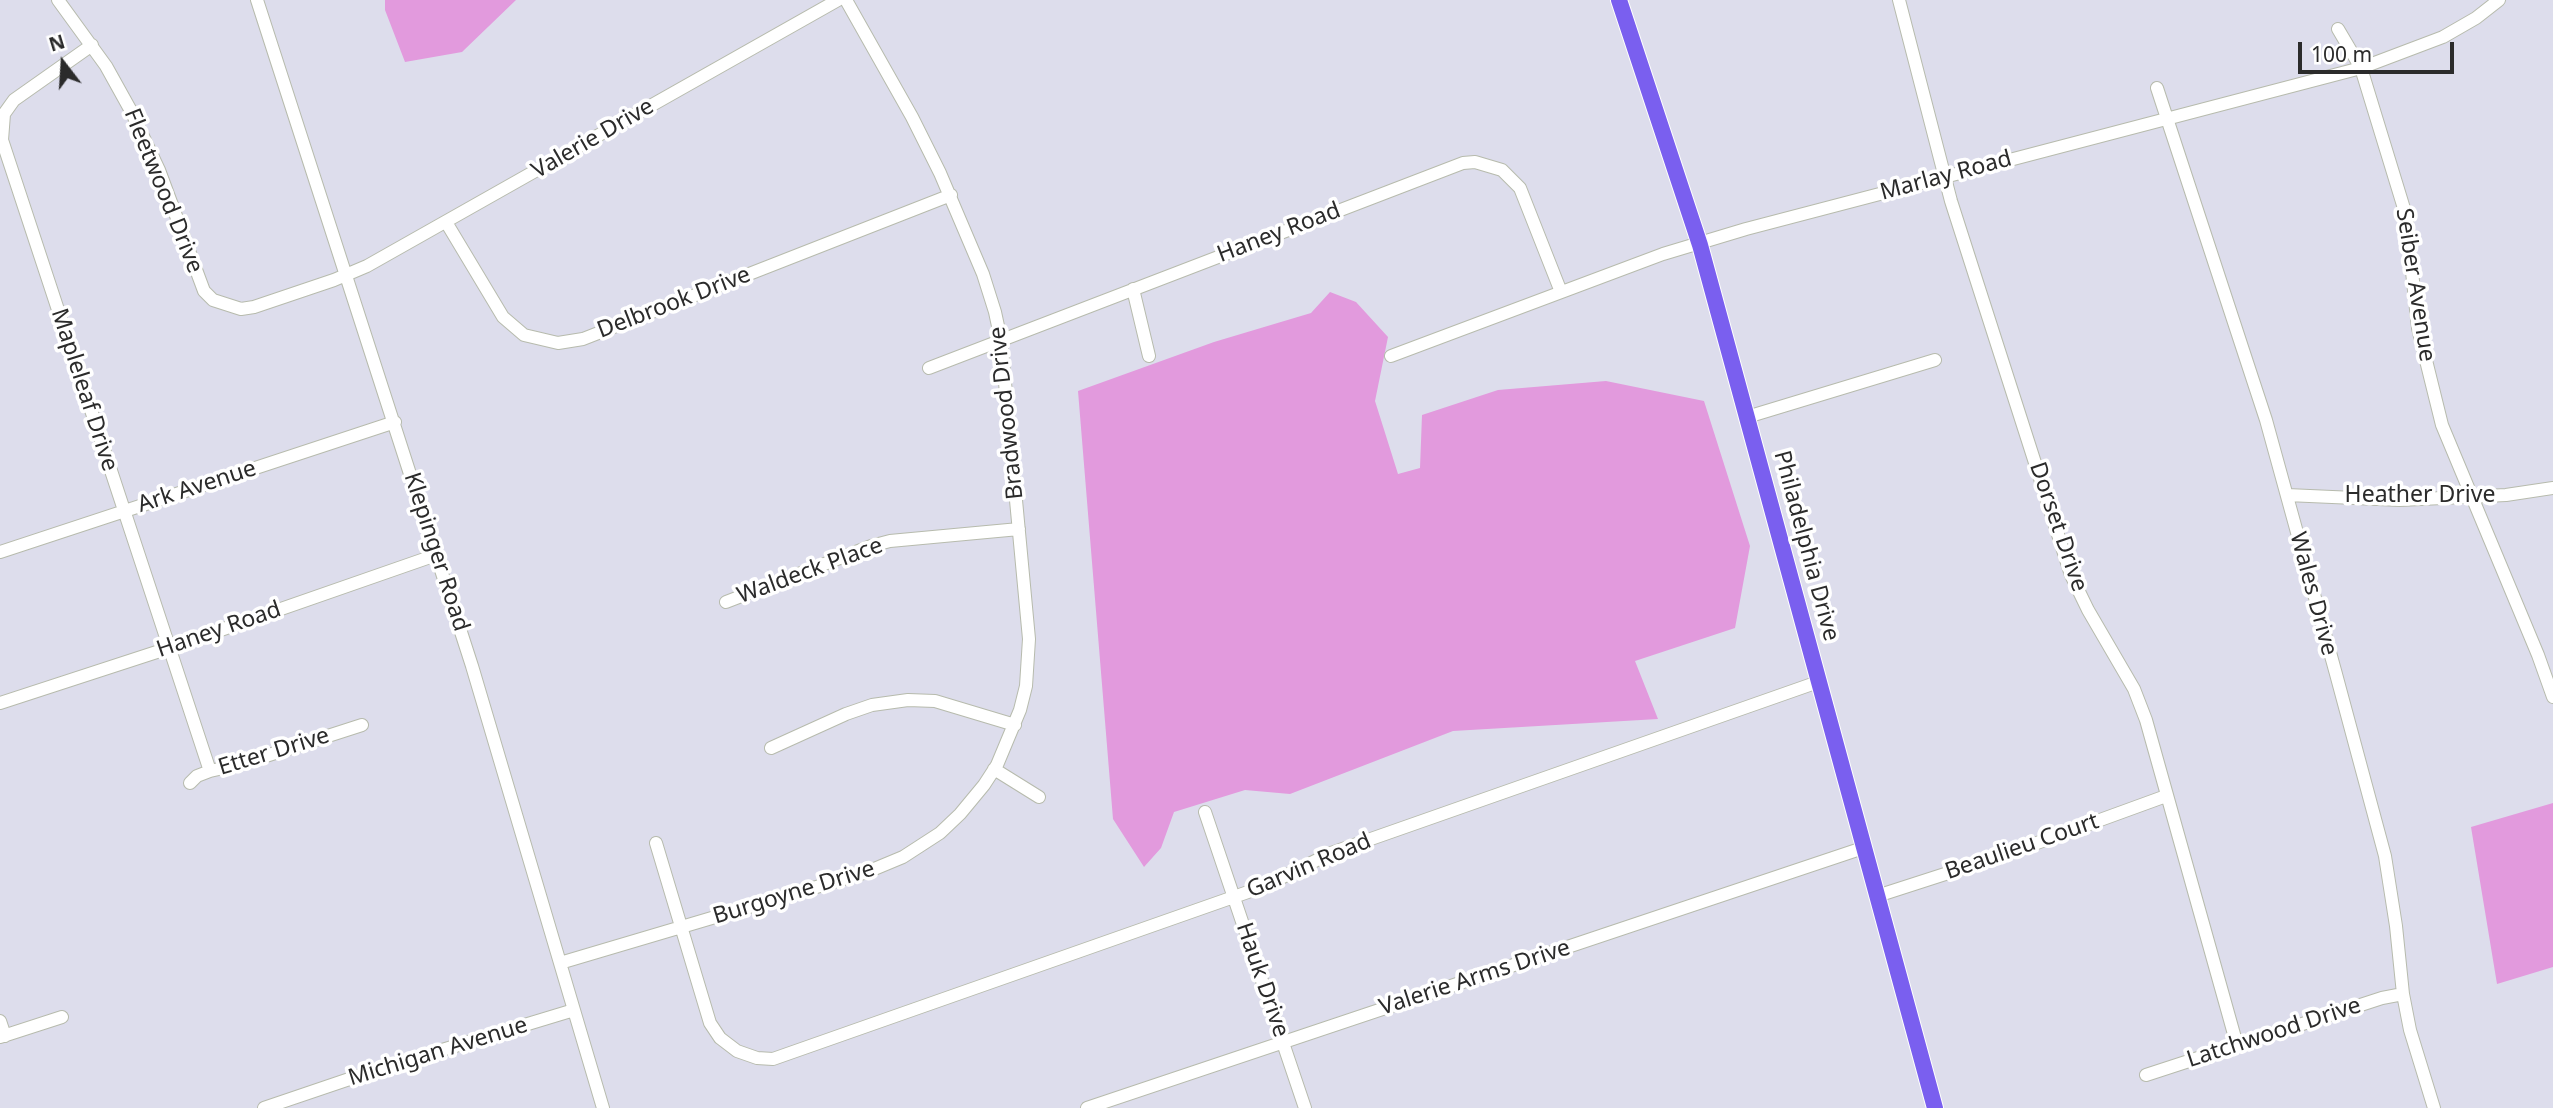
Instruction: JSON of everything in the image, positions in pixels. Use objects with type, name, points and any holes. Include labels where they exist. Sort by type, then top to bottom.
[{"type":"main road","name":"Philadelphia Drive","points":[[1619,0],[1700,245],[1935,1108]]},
{"type":"street","name":"Fleetwood Drive","points":[[58,0],[106,66],[148,145],[198,279],[213,300],[241,309],[254,307],[346,275]]},
{"type":"street","name":"Klepinger Road","points":[[257,0],[395,422],[603,1108]]},
{"type":"street","name":"Valerie Drive","points":[[346,275],[446,222],[838,0]]},
{"type":"street","name":"Bradwood Drive","points":[[846,0],[912,117],[951,195],[983,274],[1001,340],[1030,639],[1026,686],[1015,726],[994,769]]},
{"type":"street","name":"Dorset Drive","points":[[1899,0],[1944,176],[2071,575],[2138,700],[2237,1045]]},
{"type":"street","name":"Marlay Road","points":[[1391,356],[1663,254],[1746,229],[2361,68],[2443,37],[2476,18],[2499,0]]},
{"type":"street","name":"Seiber Avenue","points":[[2338,29],[2361,68],[2406,215],[2418,328],[2442,425],[2539,655],[2553,697]]},
{"type":"street","name":"Mapleleaf Drive","points":[[92,45],[14,100],[4,114],[1,131],[16,189],[210,771]]},
{"type":"street","name":"Wales Drive","points":[[2157,88],[2266,420],[2287,495],[2385,856],[2403,994],[2410,1030],[2434,1108]]},
{"type":"street","name":"Haney Road","points":[[929,368],[1455,165],[1475,162],[1502,170],[1520,188],[1561,292]]},
{"type":"street","name":"Delbrook Drive","points":[[446,222],[499,312],[509,324],[524,335],[558,343],[583,339],[951,195]]},
{"type":"street","points":[[1133,289],[1149,356]]},
{"type":"street","points":[[1747,417],[1935,360]]},
{"type":"street","name":"Ark Avenue","points":[[0,552],[395,422]]},
{"type":"street","name":"Heather Drive","points":[[2287,495],[2400,500],[2507,495],[2553,488]]},
{"type":"street","name":"Waldeck Place","points":[[726,601],[890,541],[1019,529]]},
{"type":"street","name":"Haney Road","points":[[0,703],[169,648],[436,555]]},
{"type":"street","name":"Garvin Road","points":[[656,843],[710,1023],[720,1038],[737,1051],[757,1058],[773,1059],[1234,897],[1272,883],[1331,853],[1818,681]]},
{"type":"street","points":[[772,748],[846,714],[872,705],[908,700],[935,701],[1015,726]]},
{"type":"street","name":"Etter Drive","points":[[190,783],[197,776],[210,771],[241,764],[362,725]]},
{"type":"street","points":[[994,769],[1039,797]]},
{"type":"street","name":"Burgoyne Drive","points":[[560,963],[867,873],[903,857],[940,833],[960,814],[994,769]]},
{"type":"street","name":"Beaulieu Court","points":[[1877,896],[2004,855],[2166,796]]},
{"type":"street","name":"Hauk Drive","points":[[1205,812],[1306,1108]]},
{"type":"street","name":"Valerie Arms Drive","points":[[1087,1108],[1863,848]]},
{"type":"street","name":"Latchwood Drive","points":[[2146,1075],[2382,998],[2403,994]]},
{"type":"street","name":"Michigan Avenue","points":[[264,1108],[376,1070],[574,1010]]},
{"type":"street","points":[[0,1021],[2,1036],[62,1017]]},
{"type":"shaded area","points":[[385,0],[516,0],[462,52],[405,62],[385,10]]},
{"type":"shaded area","points":[[1330,292],[1356,302],[1388,337],[1375,401],[1398,474],[1420,468],[1422,415],[1498,390],[1606,381],[1704,401],[1750,546],[1735,628],[1635,661],[1658,719],[1453,731],[1290,794],[1245,790],[1174,812],[1161,848],[1144,867],[1113,819],[1078,391],[1214,342],[1311,313]]},
{"type":"shaded area","points":[[2553,803],[2553,967],[2497,984],[2471,827]]}]
